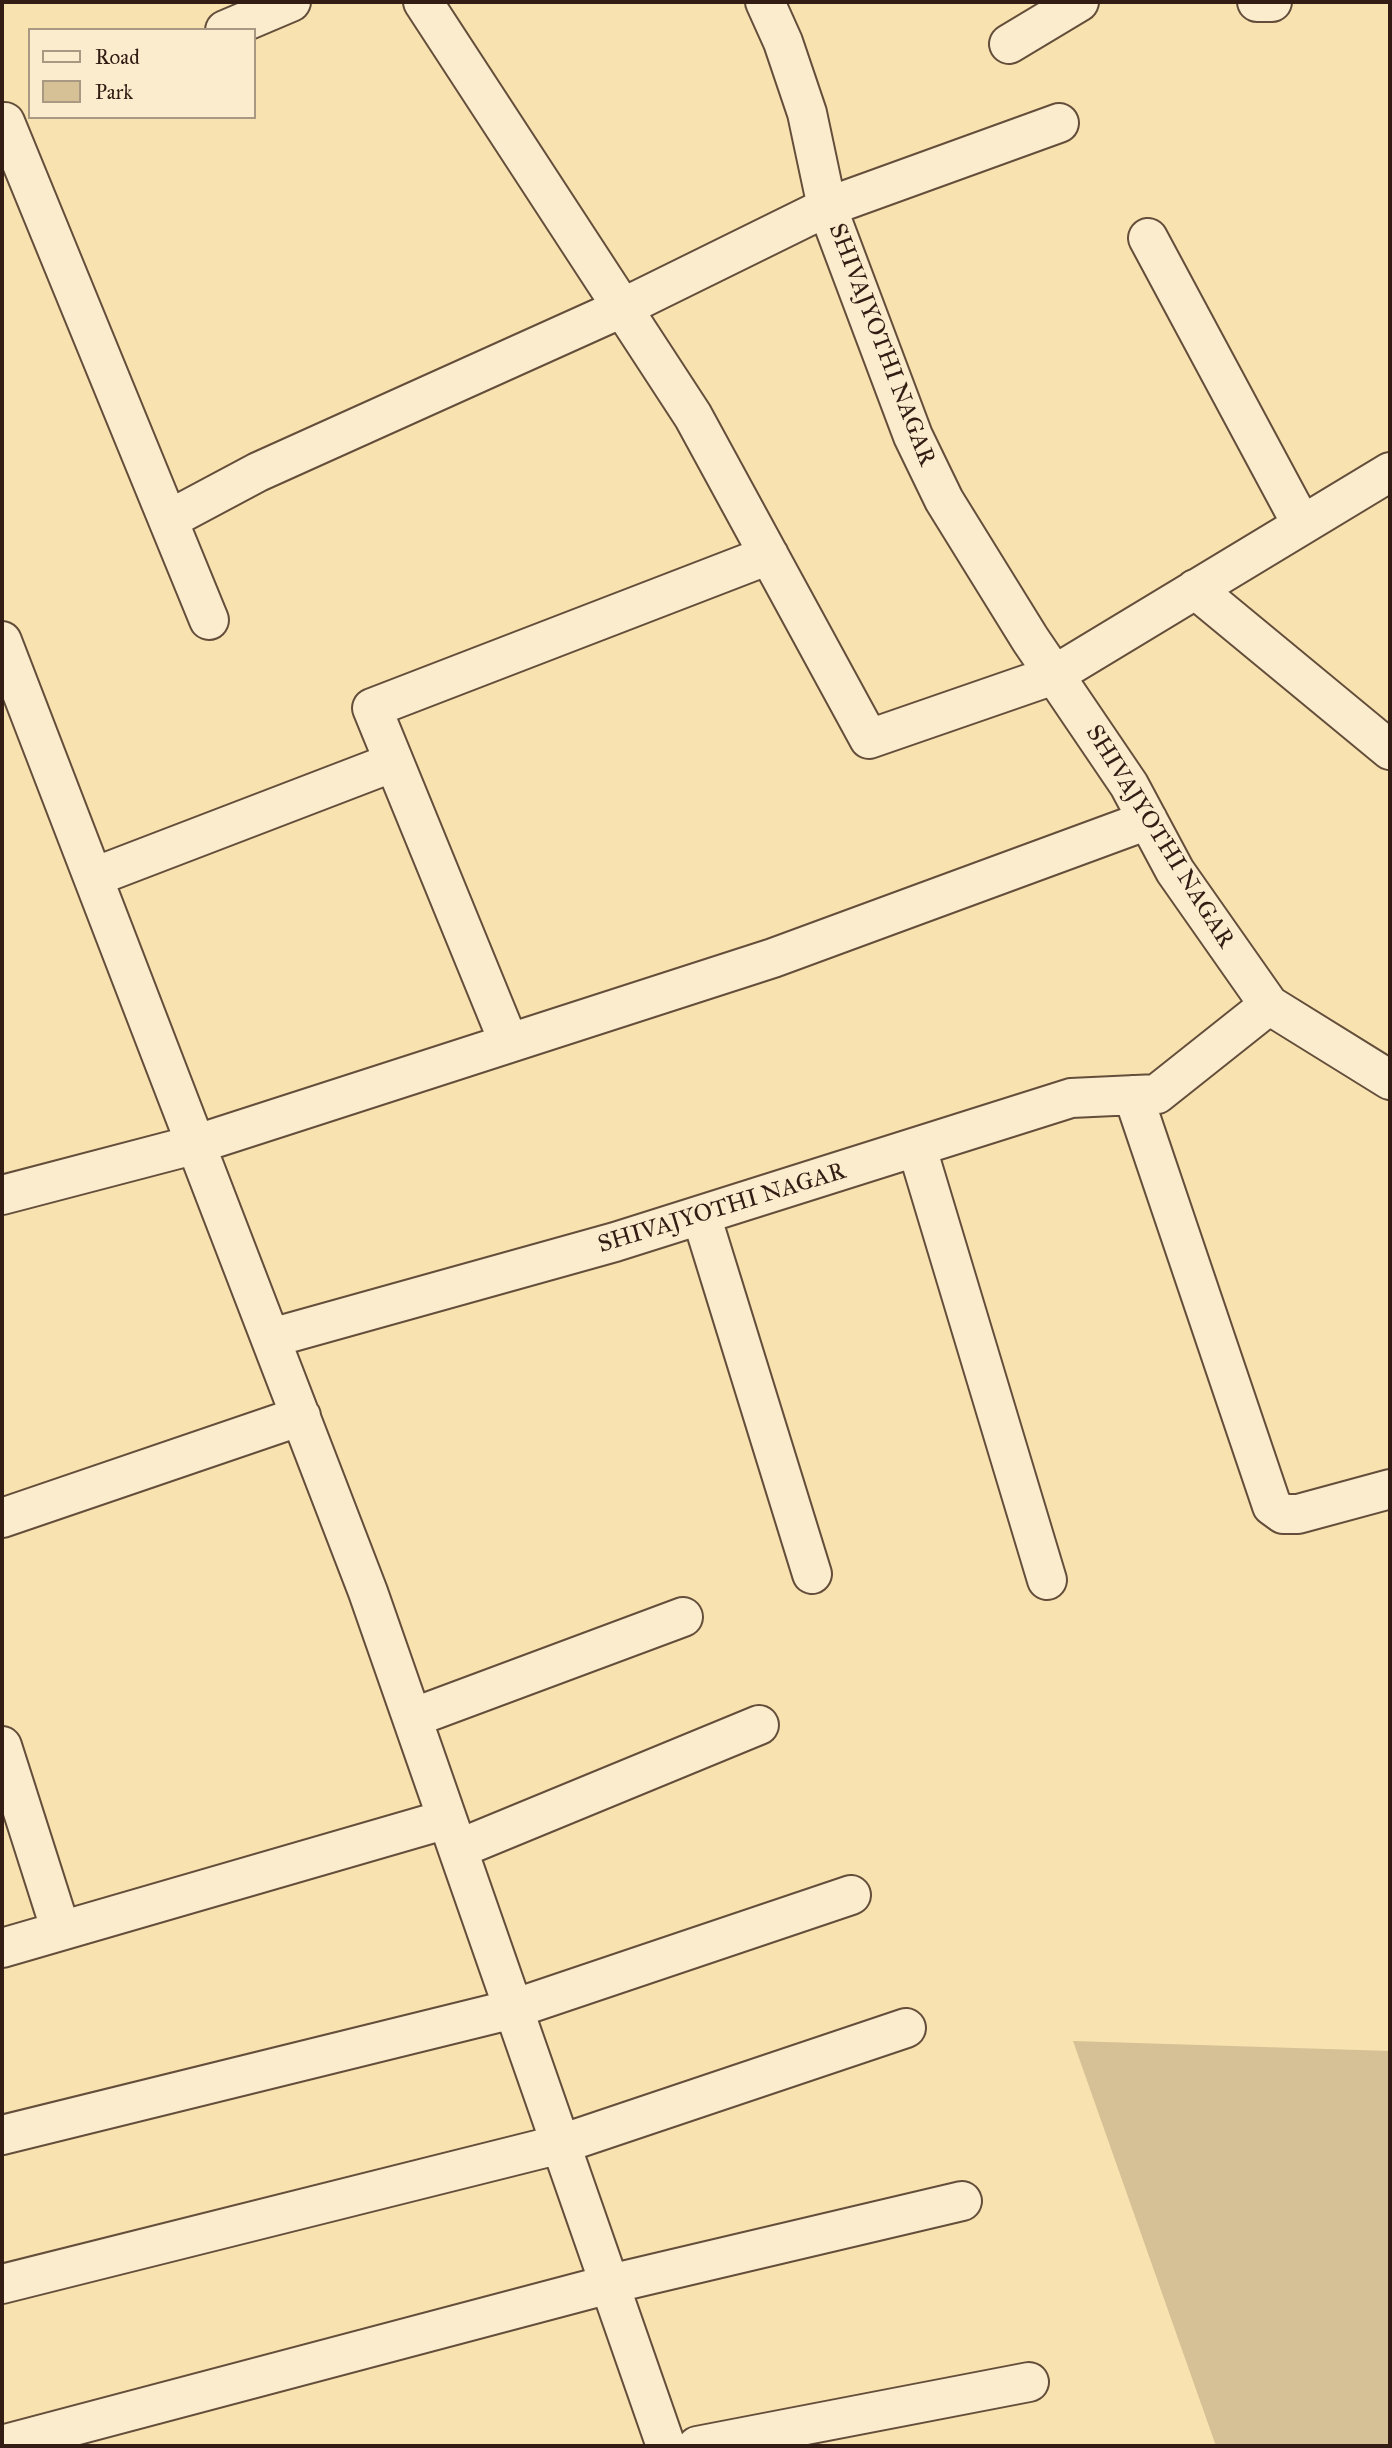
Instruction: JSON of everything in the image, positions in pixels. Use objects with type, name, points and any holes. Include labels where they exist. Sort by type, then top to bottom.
[{"type":"street","points":[[230,28],[292,2]]},
{"type":"street","points":[[423,2],[693,416],[869,739],[1054,675],[1301,523],[1390,472]]},
{"type":"street","name":"SHIVAJYOTHI NAGAR","points":[[271,1338],[537,1265],[1072,1098],[1157,1094],[1269,1005],[1175,871],[1129,785],[1054,675],[944,500],[913,436],[827,207],[807,113],[783,42],[765,2]]},
{"type":"street","points":[[1009,44],[1079,2]]},
{"type":"street","points":[[1257,2],[1272,2]]},
{"type":"street","points":[[12,116],[209,620]]},
{"type":"street","points":[[168,520],[258,472],[622,308],[827,207],[1059,123]]},
{"type":"street","points":[[1148,238],[1301,523]]},
{"type":"street","points":[[509,1043],[372,708],[769,555]]},
{"type":"street","points":[[1195,589],[1390,750]]},
{"type":"street","points":[[2,641],[368,1592],[666,2446]]},
{"type":"street","points":[[94,877],[394,762]]},
{"type":"street","points":[[2,1195],[197,1144],[773,958],[1148,820]]},
{"type":"street","points":[[1269,1005],[1390,1080]]},
{"type":"street","points":[[1133,1095],[1272,1506],[1283,1514],[1298,1514],[1390,1489]]},
{"type":"street","points":[[917,1148],[1047,1580]]},
{"type":"street","points":[[701,1215],[812,1574]]},
{"type":"street","points":[[2,1518],[301,1416]]},
{"type":"street","points":[[412,1718],[683,1617]]},
{"type":"street","points":[[2,1948],[452,1834],[759,1725]]},
{"type":"street","points":[[2,1746],[61,1931]]},
{"type":"street","points":[[2,2134],[513,2009],[851,1895]]},
{"type":"street","points":[[2,2284],[561,2144],[906,2028]]},
{"type":"street","points":[[11,2445],[610,2284],[962,2201]]},
{"type":"street","points":[[697,2446],[1029,2382]]},
{"type":"green space","points":[[1073,2041],[1390,2051],[1390,2446],[1216,2446]]}]
